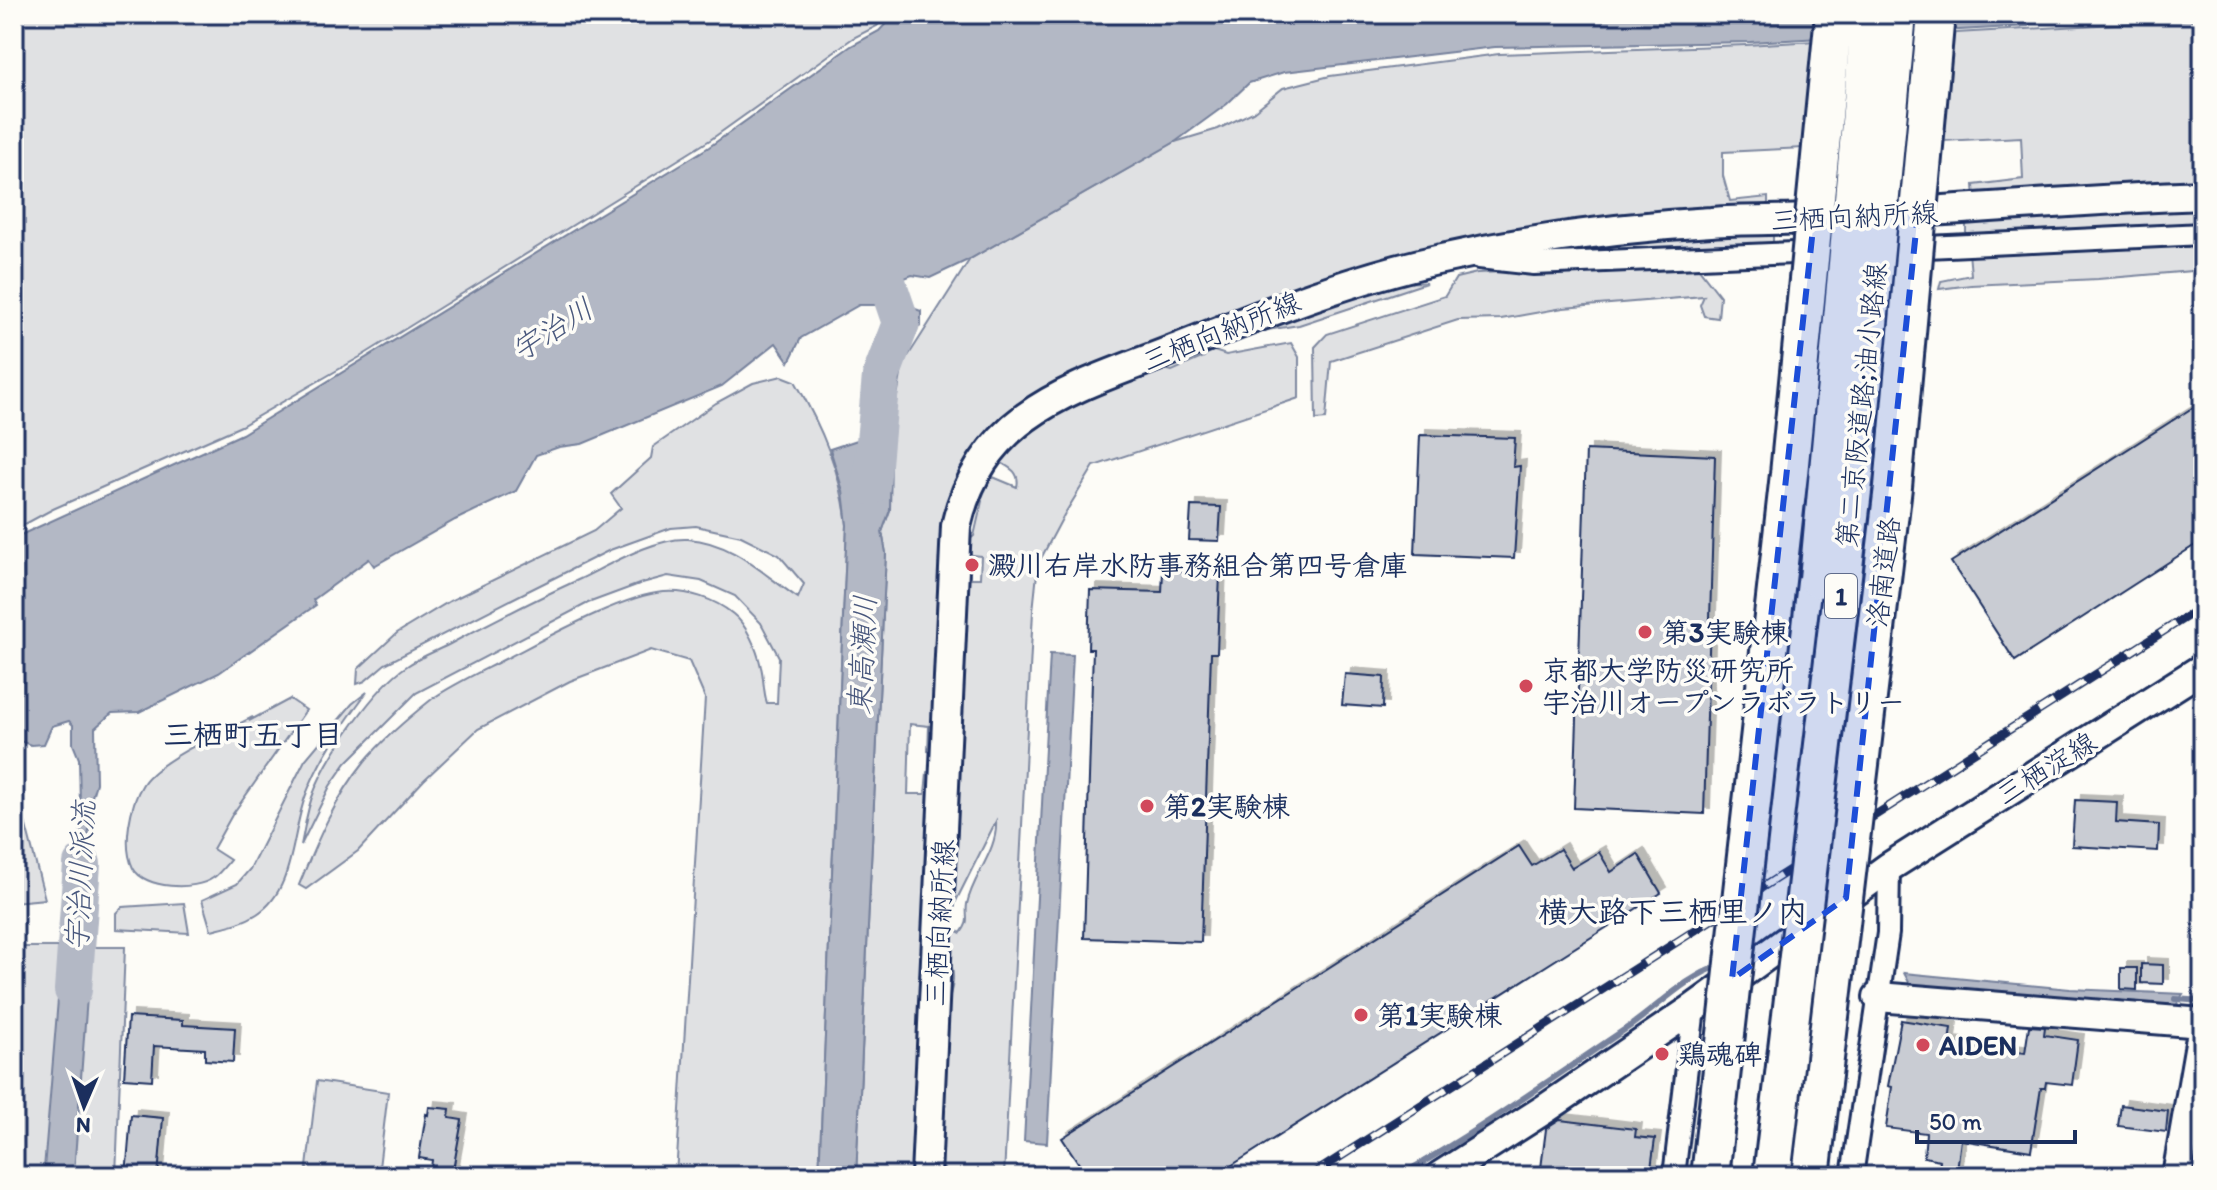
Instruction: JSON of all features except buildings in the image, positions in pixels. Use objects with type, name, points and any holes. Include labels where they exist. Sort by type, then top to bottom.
[{"type":"highway","points":[[1710,1176],[1787,489],[1834,14]]},
{"type":"highway","name":"第二京阪道路;油小路線","points":[[1746,1176],[1792,821],[1829,474],[1870,14]]},
{"type":"highway","name":"第二京阪道路;油小路線","points":[[1772,1176],[1855,474],[1898,14]]},
{"type":"highway","name":"洛南道路","points":[[1811,1176],[1893,487],[1936,14]]},
{"type":"main road","name":"三栖向納所線","points":[[926,1176],[947,764],[954,546],[963,500],[974,474],[993,446],[1022,418],[1101,379],[1307,296],[1370,276],[1548,238],[1711,222],[1778,221],[2203,195]]},
{"type":"main road","name":"三栖淀線","points":[[1440,1176],[1694,1008],[1889,867],[2203,668]]},
{"type":"main road","points":[[1878,997],[2203,1025],[2177,1176]]},
{"type":"street","points":[[1459,255],[1534,264],[2203,234]]},
{"type":"street","points":[[1852,1176],[1888,933],[1889,867]]},
{"type":"street","points":[[1674,1176],[1694,1008]]},
{"type":"highlighted area","points":[[1918,212],[1846,898],[1732,979],[1814,219]]},
{"type":"shaded area","points":[[14,14],[888,14],[877,26],[853,38],[710,140],[360,357],[241,426],[53,509],[14,530]]},
{"type":"shaded area","points":[[2203,19],[2203,189],[1975,198],[1974,185],[2023,179],[2021,137],[1723,152],[1723,176],[1730,201],[1768,197],[1768,213],[1512,238],[1098,372],[968,471],[940,752],[928,751],[929,726],[910,724],[908,794],[925,794],[927,772],[940,770],[920,1176],[856,1176],[886,553],[882,532],[890,510],[891,429],[903,364],[970,259],[1175,142],[1218,129],[1253,112],[1283,88],[1330,76],[1499,54],[1746,45]]},
{"type":"shaded area","points":[[2203,208],[2203,226],[1966,236],[1966,218]]},
{"type":"shaded area","points":[[1773,233],[1773,247],[1551,255],[1701,235]]},
{"type":"shaded area","points":[[2170,244],[2203,251],[2203,270],[1939,289],[1941,281],[1971,275],[1969,252]]},
{"type":"shaded area","points":[[1687,266],[1699,269],[1720,296],[1718,318],[1704,316],[1700,305],[1704,296],[1563,308],[1501,319],[1458,320],[1331,361],[1326,419],[1316,420],[1315,347],[1327,334],[1445,296],[1456,278],[1477,273]]},
{"type":"shaded area","points":[[1414,282],[1426,283],[1299,325],[1217,338],[1342,293]]},
{"type":"shaded area","points":[[1291,343],[1299,357],[1299,398],[1094,466],[1038,564],[1004,1176],[947,1176],[936,1152],[943,1007],[953,980],[945,952],[953,929],[961,933],[966,925],[970,893],[996,832],[996,821],[944,925],[960,578],[980,578],[981,556],[962,554],[963,545],[974,536],[982,501],[977,490],[986,474],[1017,487],[1015,472],[993,458],[1038,418],[1153,366],[1172,371],[1204,357],[1208,349],[1226,355]]},
{"type":"shaded area","points":[[782,376],[795,381],[822,433],[840,487],[847,525],[819,1176],[676,1176],[705,698],[689,661],[651,650],[570,681],[478,729],[424,780],[358,851],[306,889],[299,885],[320,836],[354,775],[405,721],[459,682],[563,629],[628,601],[664,592],[682,592],[726,609],[743,624],[754,645],[767,703],[777,703],[779,657],[761,623],[735,596],[701,581],[668,576],[642,583],[588,603],[416,693],[346,763],[330,786],[301,845],[320,777],[354,723],[381,689],[412,663],[531,602],[647,547],[688,539],[704,541],[734,553],[798,598],[804,584],[779,555],[741,536],[696,526],[671,528],[610,550],[385,664],[357,684],[358,669],[397,633],[450,601],[594,531],[621,508],[611,494],[651,458],[653,447],[716,403],[753,383]]},
{"type":"shaded area","points":[[367,692],[334,740],[313,779],[279,890],[257,914],[211,930],[202,900],[237,884],[250,869],[305,760],[352,704]]},
{"type":"shaded area","points":[[290,699],[306,710],[232,815],[213,849],[230,860],[224,867],[205,882],[194,885],[158,884],[139,875],[130,859],[128,837],[131,814],[143,784],[163,765],[194,746]]},
{"type":"shaded area","points":[[14,804],[24,818],[45,899],[14,902]]},
{"type":"shaded area","points":[[184,903],[189,933],[116,929],[116,913],[122,907]]},
{"type":"shaded area","points":[[14,947],[125,947],[116,1176],[14,1176]]},
{"type":"shaded area","points":[[317,1081],[388,1092],[378,1176],[306,1176]]},
{"type":"water","name":"宇治川","points":[[895,14],[2042,16],[2031,20],[2028,26],[1750,42],[1495,47],[1284,72],[1249,83],[1227,104],[1175,142],[970,259],[930,278],[912,275],[902,279],[907,306],[921,311],[921,325],[904,333],[887,327],[877,305],[859,305],[801,338],[789,362],[776,343],[722,386],[582,444],[559,447],[536,455],[516,491],[455,520],[374,566],[369,559],[313,600],[316,605],[219,673],[139,712],[112,713],[95,728],[96,783],[91,800],[88,843],[90,916],[65,915],[75,893],[81,852],[79,759],[73,744],[73,725],[69,721],[52,726],[44,744],[31,745],[14,739],[14,538],[242,434],[709,147],[851,46],[879,31]]},
{"type":"water","points":[[891,429],[890,510],[882,532],[886,553],[856,1176],[819,1176],[847,525],[843,491],[830,449]]},
{"type":"water","points":[[1050,654],[1073,655],[1047,1143],[1024,1141]]},
{"type":"water","points":[[87,938],[87,942],[91,943],[74,1172],[71,1175],[46,1173],[44,1169],[63,939]]},
{"type":"water","points":[[1904,973],[2070,989],[2183,994],[2176,1006],[1911,986]]},
{"type":"waterway","name":"東高瀬川","points":[[871,486],[881,376],[901,323],[887,282]]},
{"type":"waterway","name":"宇治川派流","points":[[73,990],[82,864]]},
{"type":"waterway","points":[[1399,1176],[1516,1103],[1630,1026],[1685,984],[1721,965]]},
{"type":"waterway","points":[[2175,999],[2203,1001]]},
{"type":"railway","points":[[1310,1176],[2203,606]]},
{"type":"place","name":"澱川右岸水防事務組合第四号倉庫","points":[[972,565]]},
{"type":"place","name":"第3実験棟","points":[[1645,632]]},
{"type":"place","name":"京都大学防災研究所 宇治川オープンラボラトリー","points":[[1526,686]]},
{"type":"place","name":"第2実験棟","points":[[1147,806]]},
{"type":"place","name":"第1実験棟","points":[[1361,1015]]},
{"type":"place","name":"AIDEN","points":[[1923,1045]]},
{"type":"place","name":"鶏魂碑","points":[[1662,1054]]},
{"type":"district","name":"三栖町五丁目","points":[[253,734]]},
{"type":"district","name":"横大路下三栖里ノ内","points":[[1673,911]]}]
